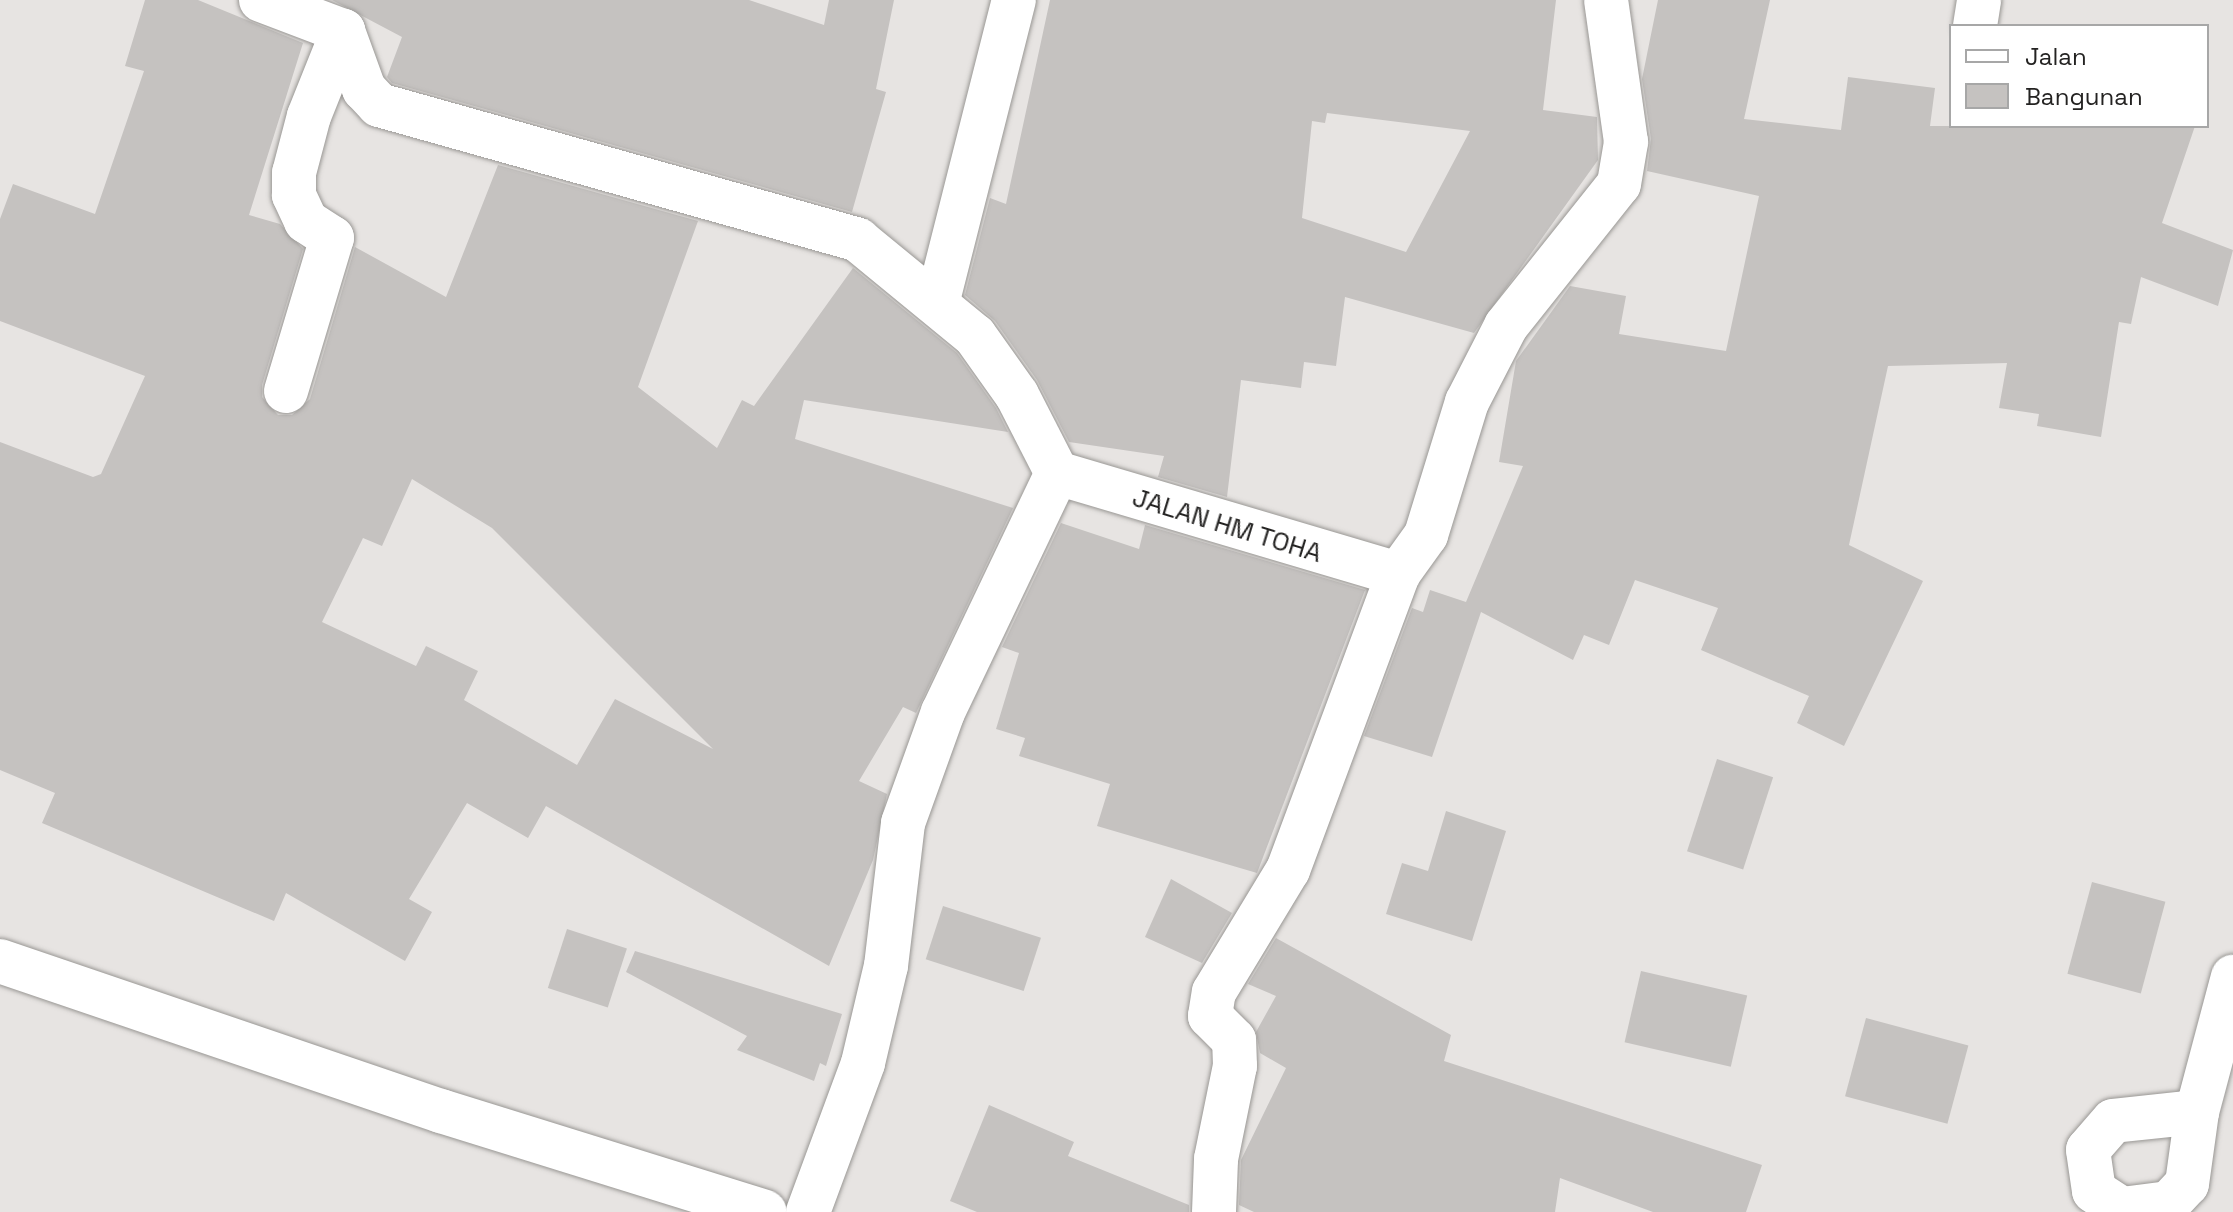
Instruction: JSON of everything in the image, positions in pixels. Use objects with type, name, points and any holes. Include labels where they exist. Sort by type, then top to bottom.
[{"type":"street","points":[[261,0],[343,31],[364,89],[379,105],[858,240],[938,300],[975,336],[1017,395],[1057,473],[943,712],[903,823],[886,966],[863,1063],[808,1212]]},
{"type":"street","points":[[938,300],[1014,0]]},
{"type":"street","points":[[1214,1212],[1216,1159],[1235,1066],[1234,1040],[1210,1016],[1214,992],[1288,870],[1398,574],[1426,535],[1467,402],[1506,326],[1619,184],[1626,142],[1606,0]]},
{"type":"street","points":[[1975,24],[1979,0]]},
{"type":"street","points":[[286,391],[332,238],[306,221],[294,195],[294,173],[309,116],[343,31]]},
{"type":"street","name":"JALAN HM TOHA","points":[[1057,473],[1398,574]]},
{"type":"street","points":[[0,961],[441,1111],[765,1212]]},
{"type":"street","points":[[2197,1112],[2233,977]]},
{"type":"building","points":[[145,0],[198,0],[303,43],[249,215],[280,224],[303,249],[262,385],[262,397],[278,415],[292,415],[310,399],[355,247],[446,297],[498,165],[698,221],[638,387],[717,448],[742,400],[754,406],[853,268],[957,353],[996,408],[1008,432],[804,400],[795,439],[1013,508],[916,713],[903,707],[859,781],[887,794],[873,860],[829,966],[546,806],[528,838],[467,803],[409,899],[432,912],[405,961],[286,893],[274,921],[42,823],[55,793],[0,770],[0,442],[93,477],[101,474],[145,376],[0,321],[0,219],[13,184],[95,214],[144,71],[125,66]],"holes":[[[412,479],[492,528],[713,749],[615,699],[577,765],[464,700],[478,671],[426,646],[416,666],[322,622],[363,538],[382,546]]]},
{"type":"building","points":[[332,0],[749,0],[824,25],[829,0],[894,0],[876,89],[886,92],[852,212],[392,83],[387,77],[402,37]]},
{"type":"building","points":[[1050,0],[1556,0],[1543,110],[1597,117],[1598,160],[1474,333],[1345,297],[1336,366],[1304,362],[1301,388],[1241,380],[1227,497],[1158,477],[1164,456],[1069,442],[1037,380],[995,321],[965,295],[990,198],[1006,204]],"holes":[[[1327,113],[1470,131],[1406,252],[1302,218],[1312,121],[1325,123]]]},
{"type":"building","points":[[1658,0],[1770,0],[1744,119],[1841,130],[1848,77],[1935,88],[1930,126],[2194,128],[2162,223],[2233,250],[2218,306],[2141,277],[2131,324],[2119,322],[2101,437],[2037,426],[2039,414],[1999,408],[2007,363],[1888,366],[1849,545],[1923,581],[1844,746],[1797,723],[1809,696],[1701,650],[1718,608],[1635,580],[1609,645],[1584,635],[1573,660],[1481,612],[1432,757],[1364,736],[1412,608],[1423,612],[1430,590],[1466,602],[1523,466],[1499,462],[1516,361],[1570,286],[1626,296],[1619,334],[1726,351],[1759,196],[1647,171],[1651,139],[1642,79]]},
{"type":"building","points":[[1061,523],[1139,549],[1145,525],[1365,590],[1257,873],[1097,826],[1110,784],[1019,756],[1025,738],[996,729],[1019,653],[1002,647]]},
{"type":"building","points":[[1717,759],[1773,777],[1743,869],[1687,851]]},
{"type":"building","points":[[1446,811],[1506,831],[1472,941],[1386,914],[1402,863],[1428,871]]},
{"type":"building","points":[[1171,879],[1232,913],[1202,963],[1145,937]]},
{"type":"building","points":[[2092,882],[2165,902],[2141,993],[2067,974]]},
{"type":"building","points":[[943,906],[1041,938],[1024,991],[926,959]]},
{"type":"building","points":[[567,929],[627,948],[608,1007],[548,988]]},
{"type":"building","points":[[1276,938],[1451,1035],[1444,1061],[1762,1165],[1746,1212],[1653,1212],[1560,1178],[1555,1212],[1254,1212],[1239,1205],[1241,1160],[1286,1068],[1260,1053],[1256,1032],[1276,996],[1248,984]]},
{"type":"building","points":[[635,951],[842,1014],[826,1066],[820,1063],[814,1081],[737,1050],[747,1036],[626,972]]},
{"type":"building","points":[[1641,971],[1747,996],[1731,1067],[1625,1042]]},
{"type":"building","points":[[1866,1018],[1968,1045],[1947,1124],[1845,1096]]},
{"type":"building","points":[[989,1105],[1074,1142],[1068,1156],[1189,1205],[1189,1212],[977,1212],[950,1201]]}]
